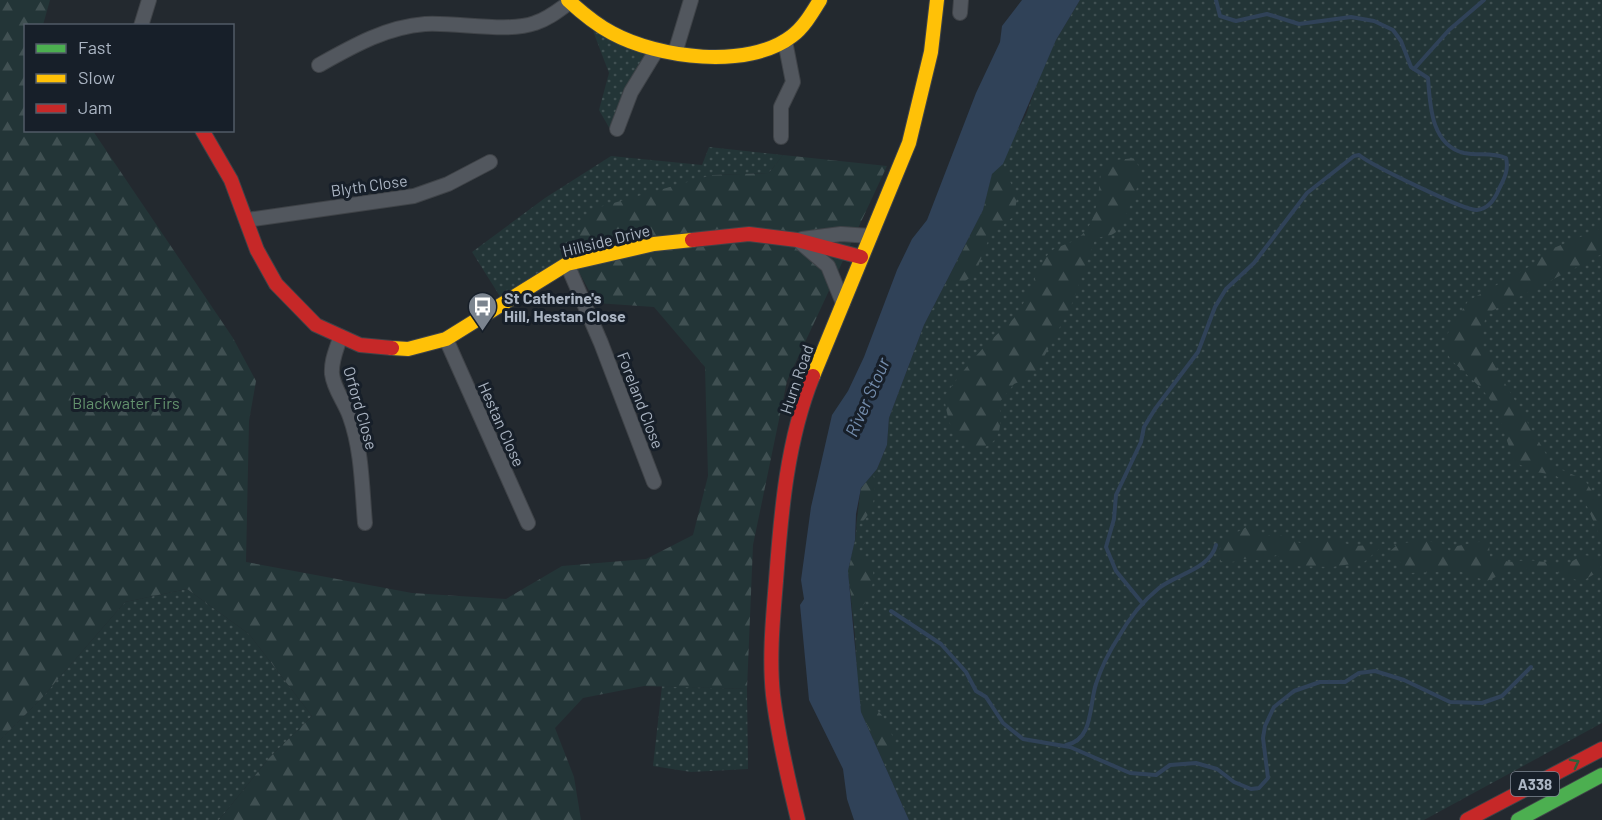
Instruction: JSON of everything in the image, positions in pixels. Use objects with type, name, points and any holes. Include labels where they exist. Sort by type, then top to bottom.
[{"type":"main road","points":[[569,1],[606,31],[656,51],[732,56],[752,53],[785,41],[805,24],[820,0]]},
{"type":"main road","name":"Hurn Road","points":[[798,820],[786,773],[773,694],[775,572],[781,509],[802,402],[909,143],[931,52],[937,0]]},
{"type":"main road","name":"Hillside Drive","points":[[203,132],[231,180],[265,267],[276,284],[316,325],[340,338],[369,346],[408,349],[446,339],[567,264],[654,244],[737,235],[797,240],[861,257]]},
{"type":"main road","name":"A338","points":[[1467,820],[1602,748]]},
{"type":"main road","name":"A338","points":[[1518,820],[1602,776]]},
{"type":"street","points":[[142,24],[149,0]]},
{"type":"street","points":[[675,53],[691,0]]},
{"type":"street","points":[[320,65],[364,40],[395,30],[423,24],[524,26],[543,20],[569,1]]},
{"type":"street","points":[[781,137],[781,107],[793,82],[785,41]]},
{"type":"street","points":[[617,129],[631,92],[656,51]]},
{"type":"street","name":"Blyth Close","points":[[247,220],[414,196],[448,184],[490,162]]},
{"type":"street","name":"Hillside Drive","points":[[797,240],[841,234],[870,237]]},
{"type":"street","points":[[797,240],[828,266],[843,303]]},
{"type":"street","name":"Foreland Close","points":[[567,264],[601,343],[654,482]]},
{"type":"street","name":"Orford Close","points":[[340,338],[332,360],[332,373],[350,417],[358,456],[365,524]]},
{"type":"street","name":"Hestan Close","points":[[446,339],[528,523]]},
{"type":"green space","name":"Blackwater Firs","points":[[0,0],[50,0],[43,24],[24,24],[24,132],[94,132],[233,338],[256,381],[249,421],[246,562],[412,593],[506,599],[562,566],[646,559],[693,535],[708,476],[705,367],[654,307],[596,303],[570,256],[589,210],[712,175],[769,173],[783,155],[887,166],[787,381],[753,545],[747,689],[644,686],[583,698],[555,728],[574,777],[581,820],[219,820],[270,757],[312,716],[249,634],[187,589],[125,602],[40,700],[0,740]]},
{"type":"green space","points":[[1080,0],[1602,0],[1602,723],[1424,820],[909,820],[861,712],[848,571],[855,540],[861,488],[877,469],[887,445],[889,418],[924,325],[983,210],[992,174],[1026,115],[1056,40]]},
{"type":"green space","points":[[593,31],[648,54],[611,131],[599,110],[609,73]]},
{"type":"green space","points":[[709,147],[783,155],[769,173],[712,175],[501,298],[472,252],[545,198],[611,156],[702,165]]},
{"type":"green space","points":[[1135,158],[1140,176],[1123,222],[1114,234],[1095,240],[1071,306],[1037,370],[1031,377],[1014,384],[999,403],[1000,428],[994,440],[981,449],[972,451],[955,433],[947,414],[944,397],[978,354],[1014,318],[1048,254],[1079,238],[1086,231],[1097,203],[1101,173],[1116,160]]},
{"type":"green space","points":[[1003,164],[1017,198],[1014,216],[990,236],[975,274],[961,284],[948,280],[983,210],[992,174]]},
{"type":"green space","points":[[1602,228],[1602,254],[1486,314],[1481,342],[1553,466],[1585,480],[1602,508],[1602,541],[1582,495],[1555,475],[1536,472],[1514,462],[1496,407],[1481,388],[1450,359],[1446,348],[1448,333],[1468,301],[1534,264],[1544,252]]},
{"type":"green space","points":[[873,474],[875,489],[873,504],[867,517],[856,527],[861,488]]},
{"type":"green space","points":[[1252,526],[1263,536],[1285,536],[1300,543],[1321,537],[1355,546],[1385,544],[1364,562],[1332,567],[1291,566],[1276,555],[1262,561],[1244,559],[1221,561],[1219,552],[1223,540]]},
{"type":"green space","points":[[1421,540],[1443,544],[1451,553],[1457,546],[1484,541],[1489,545],[1490,557],[1510,562],[1528,560],[1568,564],[1582,555],[1592,556],[1600,563],[1601,570],[1581,582],[1555,571],[1536,572],[1524,568],[1506,572],[1487,581],[1459,571],[1409,573],[1400,562],[1391,560],[1389,552],[1396,546],[1394,545]]},
{"type":"green space","points":[[854,546],[873,565],[873,573],[868,598],[853,614],[848,571]]},
{"type":"green space","points":[[187,589],[249,634],[312,716],[270,757],[219,820],[0,820],[0,740],[40,700],[125,602]]},
{"type":"green space","points":[[662,686],[747,689],[748,769],[691,772],[653,766]]},
{"type":"green space","points":[[860,700],[879,712],[888,724],[894,747],[892,752],[882,757],[861,712]]},
{"type":"water","name":"River Stour","points":[[1022,0],[1080,0],[1056,40],[1003,164],[992,174],[983,210],[924,325],[889,418],[887,445],[877,469],[861,488],[856,514],[855,540],[848,571],[861,712],[909,820],[854,820],[847,799],[843,769],[809,700],[800,605],[804,599],[801,580],[811,507],[832,415],[848,391],[864,357],[897,270],[912,239],[927,220],[976,93],[1000,42],[1002,26]]},
{"type":"waterway","points":[[1143,604],[1116,571],[1106,547],[1114,519],[1116,495],[1141,442],[1144,427],[1198,352],[1215,307],[1226,289],[1254,263],[1307,193],[1354,156],[1359,155],[1418,187],[1477,210],[1485,208],[1493,200],[1503,182],[1507,162],[1506,158],[1496,155],[1464,153],[1453,149],[1445,142],[1434,123],[1428,78],[1411,67],[1401,41],[1393,30],[1374,21],[1351,17],[1299,24],[1267,14],[1236,21],[1220,16],[1216,0]]},
{"type":"waterway","points":[[1414,69],[1449,30],[1484,0]]},
{"type":"waterway","points":[[1066,745],[1075,742],[1086,729],[1100,672],[1111,649],[1131,618],[1159,588],[1207,560],[1216,545]]},
{"type":"waterway","points":[[891,611],[941,644],[966,672],[976,691],[986,697],[1003,723],[1023,739],[1070,747],[1130,773],[1156,775],[1170,765],[1196,763],[1217,769],[1234,782],[1251,789],[1259,788],[1268,778],[1263,738],[1265,726],[1274,707],[1294,691],[1320,682],[1345,682],[1359,673],[1375,671],[1404,680],[1450,702],[1482,703],[1502,696],[1531,667]]},
{"type":"traffic: fast","points":[[1518,820],[1602,775]]},
{"type":"traffic: slow","points":[[568,0],[600,26],[631,42],[653,49],[703,57],[728,57],[774,47],[792,36],[808,20],[820,0]]},
{"type":"traffic: slow","points":[[813,376],[909,143],[931,52],[937,0]]},
{"type":"traffic: slow","points":[[392,348],[408,349],[446,339],[567,264],[654,244],[692,240]]},
{"type":"traffic: jam","points":[[203,132],[231,180],[257,250],[276,284],[316,325],[360,345],[392,348]]},
{"type":"traffic: jam","points":[[692,240],[749,234],[797,240],[861,257]]},
{"type":"traffic: jam","points":[[798,820],[775,711],[771,666],[780,529],[787,477],[797,425],[813,376]]},
{"type":"traffic: jam","points":[[1467,820],[1602,749]]},
{"type":"place","name":"St Catherine's Hill, Hestan Close","points":[[483,332]]}]
